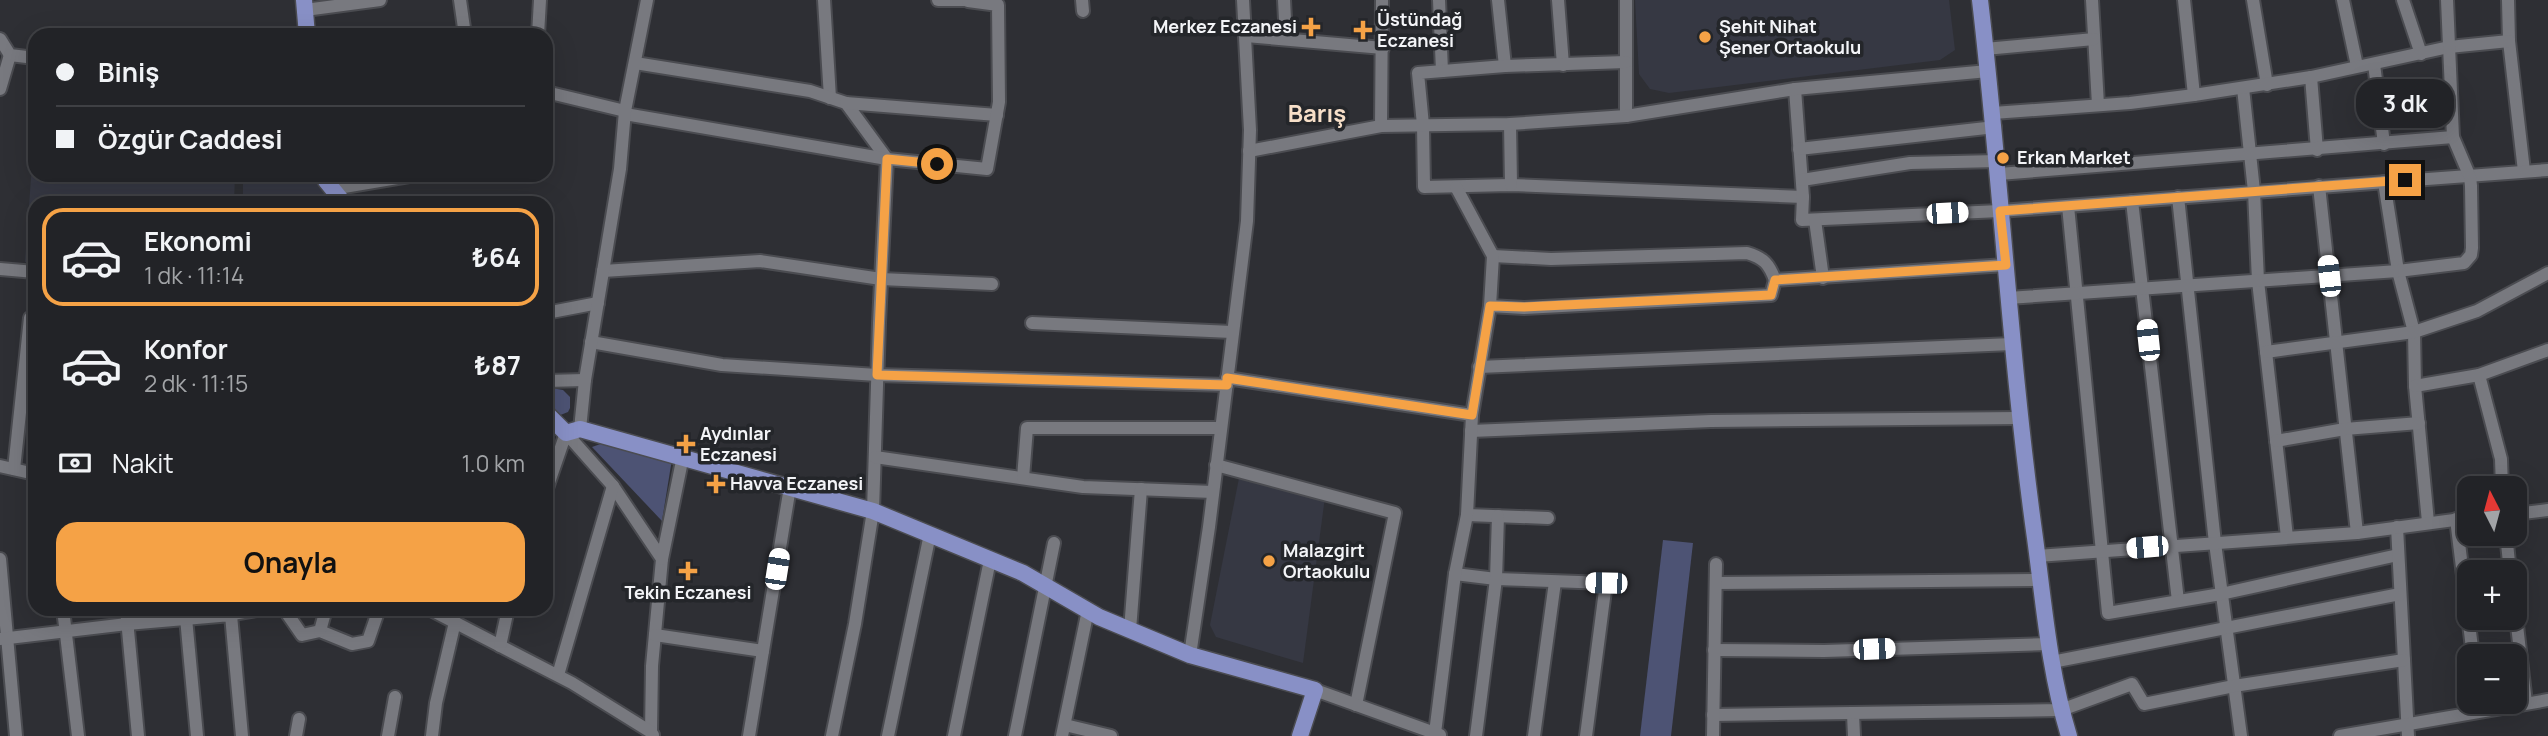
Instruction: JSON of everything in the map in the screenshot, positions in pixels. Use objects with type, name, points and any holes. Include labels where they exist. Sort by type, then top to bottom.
[{"type":"main road","points":[[1979,0],[1994,120],[2012,344],[2039,580],[2048,644],[2069,736]]},
{"type":"main road","points":[[305,5],[307,28]]},
{"type":"main road","points":[[553,418],[573,431],[683,456],[873,511],[1023,573],[1088,610],[1190,655],[1315,690],[1300,736]]},
{"type":"street","points":[[305,5],[380,0]]},
{"type":"street","points":[[460,0],[464,28]]},
{"type":"street","points":[[538,28],[540,0]]},
{"type":"street","points":[[553,475],[573,431],[585,380],[620,169],[625,113],[647,0]]},
{"type":"street","points":[[824,0],[830,98]]},
{"type":"street","points":[[553,94],[625,113],[887,159],[987,169],[999,103],[998,5],[939,0]]},
{"type":"street","points":[[1190,655],[1247,221],[1249,151],[1243,0]]},
{"type":"street","points":[[1284,0],[1286,39]]},
{"type":"street","points":[[1381,126],[1382,0]]},
{"type":"street","points":[[1438,0],[1442,71]]},
{"type":"street","points":[[1498,0],[1505,66]]},
{"type":"street","points":[[1558,0],[1563,65]]},
{"type":"street","points":[[1626,0],[1626,116]]},
{"type":"street","points":[[2092,0],[2098,105]]},
{"type":"street","points":[[2184,0],[2194,95]]},
{"type":"street","points":[[2253,0],[2267,85]]},
{"type":"street","points":[[2343,0],[2357,66]]},
{"type":"street","points":[[2403,0],[2421,54]]},
{"type":"street","points":[[2008,298],[2398,271],[2458,265],[2469,259],[2472,248],[2470,177],[2453,137],[2447,0]]},
{"type":"street","points":[[2508,0],[2509,41],[2524,171]]},
{"type":"street","points":[[1246,36],[1383,48]]},
{"type":"street","points":[[0,39],[10,55],[0,89]]},
{"type":"street","points":[[1985,50],[2094,39]]},
{"type":"street","points":[[1799,149],[2098,105],[2267,85],[2449,47],[2509,41]]},
{"type":"street","points":[[10,55],[28,57]]},
{"type":"street","points":[[1626,62],[1419,72],[1423,125],[1423,187],[1511,185],[1803,197]]},
{"type":"street","points":[[635,63],[810,91],[846,103],[997,115]]},
{"type":"street","points":[[2374,64],[2384,144]]},
{"type":"street","points":[[1249,151],[1381,126],[1510,124],[1626,116],[1795,89],[1988,71]]},
{"type":"street","points":[[2311,77],[2318,150]]},
{"type":"street","points":[[2243,88],[2254,191],[2258,281],[2287,537]]},
{"type":"street","points":[[1795,89],[1803,197],[1802,220],[2000,211],[2548,170]]},
{"type":"street","points":[[832,736],[855,624],[873,511],[887,159],[846,103]]},
{"type":"street","points":[[1510,124],[1511,185]]},
{"type":"street","points":[[1801,180],[1910,163],[1998,168],[2250,156],[2453,137]]},
{"type":"street","points":[[2384,181],[2398,271],[2414,332],[2428,522]]},
{"type":"street","points":[[2319,186],[2357,533]]},
{"type":"street","points":[[1315,690],[1439,735],[1455,574],[1467,515],[1472,415],[1490,306],[1493,256],[1456,187]]},
{"type":"street","points":[[2178,197],[2214,543],[2241,736]]},
{"type":"street","points":[[2132,201],[2178,601]]},
{"type":"street","points":[[2068,206],[2108,613],[2221,594],[2398,555]]},
{"type":"street","points":[[1815,220],[1823,278]]},
{"type":"street","points":[[1490,306],[1524,307],[1771,295],[1775,280],[1770,267],[1761,257],[1747,253],[1550,260],[1493,256]]},
{"type":"street","points":[[603,271],[760,261],[881,279],[992,284]]},
{"type":"street","points":[[1775,280],[2006,265]]},
{"type":"street","points":[[0,269],[28,271]]},
{"type":"street","points":[[2266,352],[2414,332],[2477,311],[2548,273]]},
{"type":"street","points":[[553,312],[598,303]]},
{"type":"street","points":[[1032,323],[1232,332]]},
{"type":"street","points":[[14,470],[28,337]]},
{"type":"street","points":[[591,342],[722,365],[877,375],[1227,382],[1472,415]]},
{"type":"street","points":[[1479,367],[2012,344]]},
{"type":"street","points":[[2416,386],[2479,375],[2548,350]]},
{"type":"street","points":[[2479,375],[2501,458],[2502,476]]},
{"type":"street","points":[[553,381],[585,380]]},
{"type":"street","points":[[1471,431],[1711,421],[2020,418]]},
{"type":"street","points":[[2276,441],[2346,429],[2419,423]]},
{"type":"street","points":[[1023,478],[1027,428],[1221,428]]},
{"type":"street","points":[[573,431],[662,559]]},
{"type":"street","points":[[652,734],[652,666],[662,559],[683,456]]},
{"type":"street","points":[[875,457],[1083,487],[1213,492]]},
{"type":"street","points":[[1216,465],[1395,513],[1356,705]]},
{"type":"street","points":[[0,466],[28,473]]},
{"type":"street","points":[[558,675],[613,486]]},
{"type":"street","points":[[749,736],[790,487]]},
{"type":"street","points":[[1130,630],[1141,489]]},
{"type":"street","points":[[2527,513],[2548,510]]},
{"type":"street","points":[[1467,515],[1548,518]]},
{"type":"street","points":[[1476,736],[1496,579],[1498,516]]},
{"type":"street","points":[[2037,556],[2357,533],[2457,520]]},
{"type":"street","points":[[2396,527],[2407,729]]},
{"type":"street","points":[[888,736],[930,534]]},
{"type":"street","points":[[1015,736],[1054,543]]},
{"type":"street","points":[[2465,546],[2472,644]]},
{"type":"street","points":[[0,559],[4,639],[16,736]]},
{"type":"street","points":[[954,736],[990,560]]},
{"type":"street","points":[[1713,736],[1716,564]]},
{"type":"street","points":[[1455,574],[1496,579],[1606,583],[1586,736]]},
{"type":"street","points":[[1716,583],[2039,580]]},
{"type":"street","points":[[1534,736],[1555,582]]},
{"type":"street","points":[[2052,662],[2400,593]]},
{"type":"street","points":[[1088,610],[1063,730],[1111,736]]},
{"type":"street","points":[[64,616],[78,736]]},
{"type":"street","points":[[126,616],[138,736]]},
{"type":"street","points":[[4,639],[213,616]]},
{"type":"street","points":[[231,616],[242,736]]},
{"type":"street","points":[[289,616],[302,635],[320,631],[352,644],[369,641],[377,616]]},
{"type":"street","points":[[320,631],[324,616]]},
{"type":"street","points":[[448,616],[598,697],[652,734]]},
{"type":"street","points":[[500,646],[506,616]]},
{"type":"street","points":[[186,618],[197,736]]},
{"type":"street","points":[[432,736],[436,703],[455,622]]},
{"type":"street","points":[[655,635],[763,651]]},
{"type":"street","points":[[1714,650],[1824,651],[2048,644]]},
{"type":"street","points":[[1713,715],[2061,710],[2132,684],[2144,704],[2234,686],[2404,660]]},
{"type":"street","points":[[388,736],[395,697]]},
{"type":"street","points":[[2527,703],[2548,700]]},
{"type":"street","points":[[2340,736],[2407,729],[2457,713]]},
{"type":"street","points":[[1853,714],[1854,736]]},
{"type":"street","points":[[296,736],[299,719]]},
{"type":"shaded area","points":[[1635,0],[1949,0],[1955,50],[1940,60],[1669,93],[1650,89],[1639,74]]},
{"type":"shaded area","points":[[31,182],[235,182],[234,196],[30,196]]},
{"type":"shaded area","points":[[243,182],[324,182],[335,196],[243,196]]},
{"type":"shaded area","points":[[28,220],[28,262],[25,262]]},
{"type":"shaded area","points":[[553,388],[563,390],[570,397],[568,412],[558,416],[553,412]]},
{"type":"shaded area","points":[[606,442],[672,459],[662,521],[592,447]]},
{"type":"shaded area","name":"Malazgirt Ortaokulu","points":[[1240,473],[1325,497],[1303,663],[1216,637],[1210,625]]},
{"type":"shaded area","points":[[1663,540],[1693,543],[1671,736],[1640,736]]},
{"type":"place","name":"Merkez Eczanesi","points":[[1311,27]]},
{"type":"place","name":"Üstündağ Eczanesi","points":[[1363,30]]},
{"type":"place","name":"Şehit Nihat Şener Ortaokulu","points":[[1705,37]]},
{"type":"place","name":"Erkan Market","points":[[2003,158]]},
{"type":"place","name":"Aydınlar Eczanesi","points":[[686,444]]},
{"type":"place","name":"Havva Eczanesi","points":[[716,484]]},
{"type":"place","name":"Malazgirt Ortaokulu","points":[[1269,561]]},
{"type":"place","name":"Tekin Eczanesi","points":[[688,571]]},
{"type":"district","name":"Barış","points":[[1317,114]]},
{"type":"route","points":[[937,164],[887,159],[877,375],[1227,385],[1227,378],[1472,415],[1490,306],[1524,307],[1771,295],[1775,280],[2006,265],[2000,211],[2405,180]]}]
